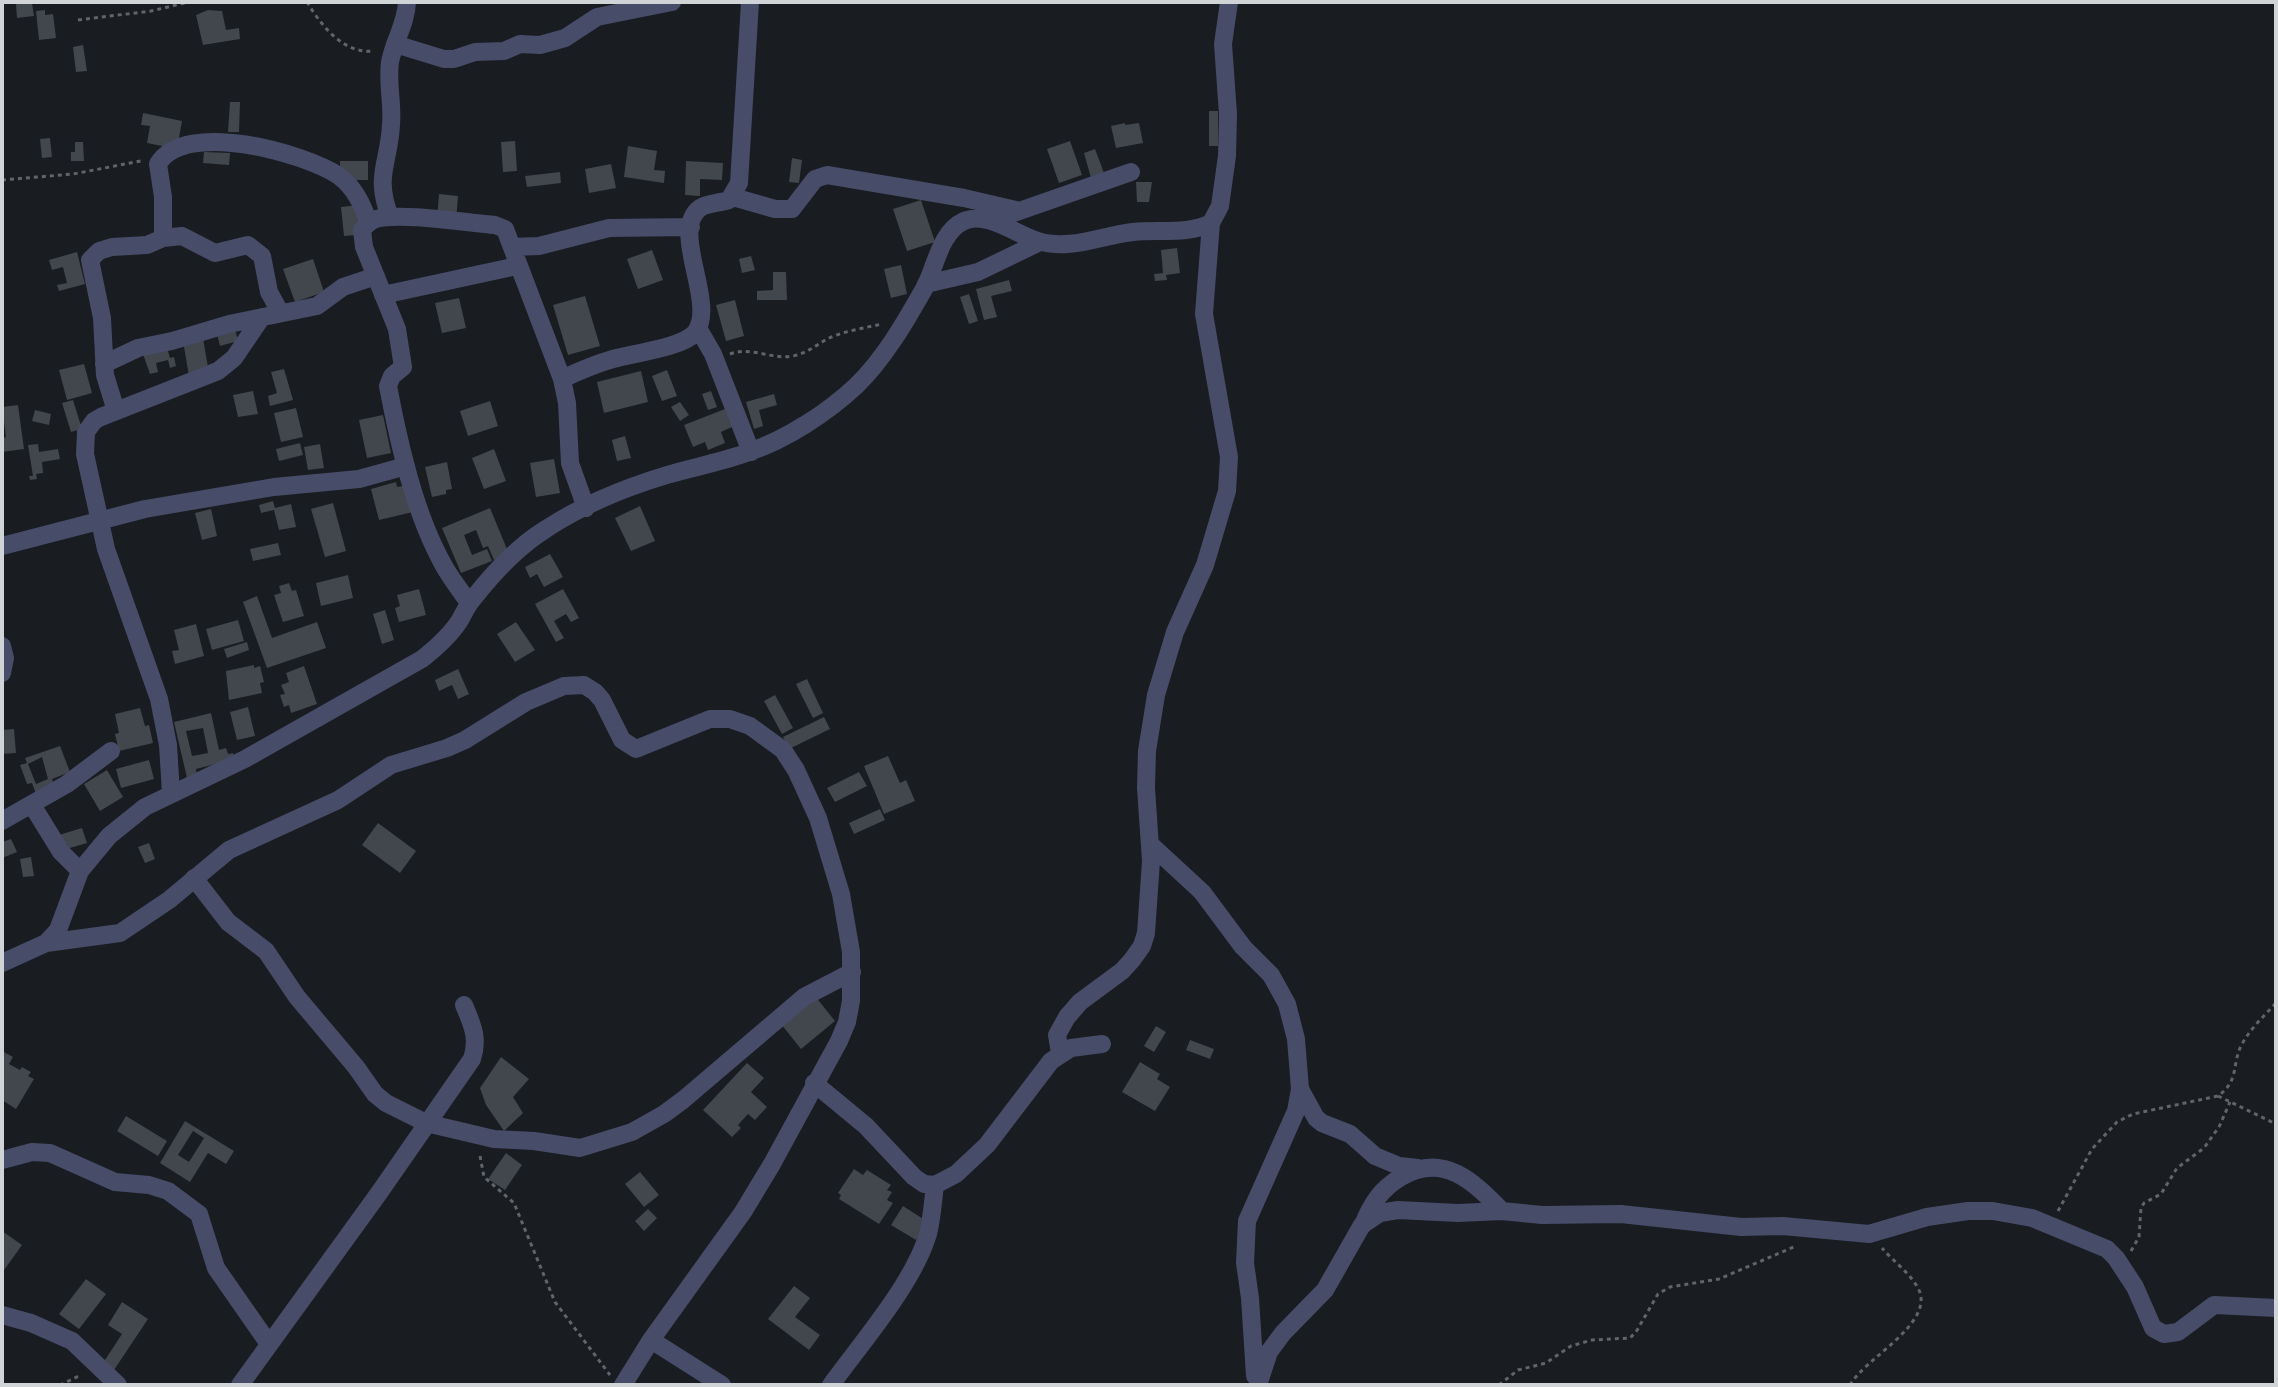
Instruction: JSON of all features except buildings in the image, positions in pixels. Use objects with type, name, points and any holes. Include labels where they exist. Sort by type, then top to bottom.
[{"type":"street","points":[[390,217],[383,193],[382,174],[391,134],[389,78],[394,47],[405,21],[407,2]]},
{"type":"street","points":[[394,47],[454,59],[475,52],[504,51],[520,44],[540,45],[565,38],[597,17],[672,2]]},
{"type":"street","points":[[733,197],[739,183],[750,2]]},
{"type":"street","points":[[1060,1053],[1057,1035],[1067,1017],[1080,1002],[1122,971],[1142,946],[1148,918],[1150,844],[1147,751],[1156,695],[1175,632],[1205,565],[1227,491],[1229,457],[1204,314],[1211,223],[1220,206],[1227,156],[1228,114],[1223,44],[1229,2]]},
{"type":"street","points":[[163,238],[163,197],[157,166],[161,159],[196,142],[240,145],[292,154],[332,172],[346,182],[359,198],[369,223]]},
{"type":"street","points":[[992,222],[1016,210],[1131,172]]},
{"type":"street","points":[[751,452],[716,360],[698,328],[701,308],[692,257],[691,227],[701,207],[733,197],[775,209],[792,209],[815,179],[827,175],[1016,210]]},
{"type":"street","points":[[469,603],[430,539],[406,466],[388,386],[392,376],[403,367],[401,345],[361,237],[362,230],[369,223],[390,217],[505,229],[562,379],[567,403],[570,463],[586,508]]},
{"type":"street","points":[[46,943],[58,930],[80,871],[109,836],[145,807],[245,759],[422,659],[447,636],[469,603],[523,546],[547,528],[586,508],[664,476],[751,452],[830,407],[857,384],[879,358],[926,284],[934,262],[953,229],[971,219],[992,222],[1040,242],[1089,242],[1134,232],[1184,229],[1211,223]]},
{"type":"street","points":[[512,247],[539,246],[609,228],[691,227]]},
{"type":"street","points":[[116,411],[104,364],[102,318],[90,260],[99,251],[112,247],[147,245],[163,238],[185,237],[215,253],[241,245],[254,248],[262,256],[271,314],[244,346],[218,371],[94,421],[84,438],[106,549],[159,699],[168,745],[171,793]]},
{"type":"street","points":[[926,284],[978,272],[1040,242]]},
{"type":"street","points":[[383,295],[517,266]]},
{"type":"street","points":[[104,364],[138,348],[271,314],[317,306],[343,287],[376,276]]},
{"type":"street","points":[[562,379],[591,366],[685,340],[698,328]]},
{"type":"street","points":[[2,546],[145,509],[274,487],[359,479],[406,466]]},
{"type":"street","points":[[2,646],[5,658],[2,673]]},
{"type":"street","points":[[2,963],[46,943],[120,933],[169,900],[229,850],[338,800],[391,765],[465,740],[526,702],[574,683],[584,685],[602,700],[622,740],[633,748],[643,748],[710,719],[722,717],[750,726],[783,750],[796,770],[831,856],[841,894],[852,972],[847,1022],[743,1212],[651,1340],[623,1385]]},
{"type":"street","points":[[2,821],[67,784],[111,751]]},
{"type":"street","points":[[32,805],[61,852],[80,871]]},
{"type":"street","points":[[1150,844],[1202,892],[1243,947],[1271,975],[1287,1004],[1293,1025],[1300,1089],[1296,1111],[1247,1221],[1245,1263],[1257,1385]]},
{"type":"street","points":[[194,878],[228,922],[266,951],[297,997],[375,1094],[426,1123],[481,1136],[580,1148],[632,1132],[683,1100],[804,997],[852,972]]},
{"type":"street","points":[[240,1385],[472,1059],[476,1047],[474,1030],[464,1005]]},
{"type":"street","points":[[814,1083],[866,1126],[914,1177],[924,1184],[935,1185],[956,1174],[987,1145],[1042,1070],[1060,1053],[1071,1048],[1102,1044]]},
{"type":"street","points":[[1300,1089],[1316,1118],[1350,1134],[1375,1156],[1399,1166],[1432,1166],[1456,1174],[1484,1192],[1502,1211]]},
{"type":"street","points":[[2,1160],[32,1152],[50,1153],[115,1182],[163,1189],[194,1209],[202,1219],[216,1268],[269,1344]]},
{"type":"street","points":[[1257,1385],[1269,1352],[1325,1290],[1374,1201],[1384,1189],[1418,1168]]},
{"type":"street","points":[[831,1385],[905,1281],[923,1247],[935,1185]]},
{"type":"street","points":[[1362,1225],[1380,1213],[1398,1210],[1458,1213],[1502,1211],[1542,1215],[1621,1214],[1741,1227],[1798,1227],[1869,1234],[1927,1217],[1993,1211],[2032,1218],[2094,1242],[2116,1258],[2135,1287],[2149,1322],[2155,1330],[2164,1334],[2178,1332],[2214,1305],[2276,1308]]},
{"type":"street","points":[[2,1315],[31,1323],[72,1341],[118,1385]]},
{"type":"street","points":[[651,1340],[722,1385]]},
{"type":"path","points":[[148,2],[151,11]]},
{"type":"path","points":[[78,20],[151,11],[189,2]]},
{"type":"path","points":[[307,2],[324,28],[353,48],[366,52],[394,47]]},
{"type":"path","points":[[2,180],[55,176],[161,159]]},
{"type":"path","points":[[716,360],[745,349],[780,357],[804,353],[828,339],[906,318]]},
{"type":"path","points":[[2049,1224],[2092,1149],[2117,1122],[2133,1114],[2218,1096],[2229,1088],[2241,1046],[2276,1003]]},
{"type":"path","points":[[2218,1096],[2276,1124]]},
{"type":"path","points":[[2116,1258],[2130,1251],[2139,1237],[2139,1213],[2144,1203],[2161,1194],[2177,1168],[2204,1148],[2219,1127],[2230,1102]]},
{"type":"path","points":[[481,1136],[482,1173],[514,1203],[555,1302],[617,1385]]},
{"type":"path","points":[[1499,1385],[1514,1372],[1546,1363],[1571,1346],[1592,1340],[1630,1338],[1658,1294],[1670,1287],[1719,1279],[1757,1265],[1822,1231]]},
{"type":"path","points":[[1850,1385],[1857,1373],[1915,1320],[1921,1307],[1917,1287],[1869,1234]]},
{"type":"path","points":[[60,1385],[98,1366]]}]
